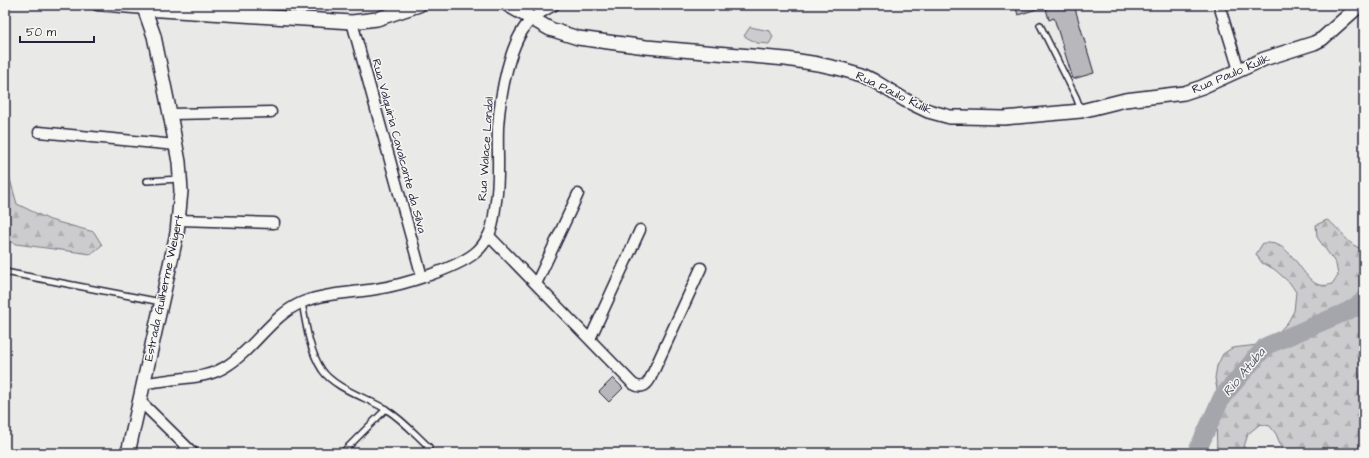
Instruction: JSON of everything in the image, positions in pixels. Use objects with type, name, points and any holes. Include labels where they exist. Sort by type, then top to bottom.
[{"type":"street","points":[[97,5],[352,22],[377,19],[419,5]]},
{"type":"street","name":"Rua Paulo Kulik","points":[[508,5],[550,29],[563,34],[592,40],[652,47],[762,56],[818,64],[862,76],[874,81],[917,106],[945,116],[1004,118],[1081,111],[1125,100],[1184,93],[1202,87],[1264,59],[1322,40],[1360,5]]},
{"type":"street","name":"Rua Walace Landal","points":[[143,384],[204,376],[225,367],[245,353],[286,312],[302,302],[324,296],[388,287],[422,277],[466,259],[477,252],[484,245],[489,236],[495,209],[498,185],[498,128],[503,91],[515,42],[532,19],[554,5]]},
{"type":"street","points":[[1219,5],[1239,70]]},
{"type":"street","name":"Estrada Guilherme Weigert","points":[[128,453],[179,220],[181,179],[176,145],[154,36],[144,7]]},
{"type":"street","name":"Rua Valquíria Cavalcante da Silva","points":[[352,22],[422,277]]},
{"type":"street","points":[[170,114],[272,112]]},
{"type":"street","points":[[39,132],[176,145]]},
{"type":"street","points":[[536,284],[578,194]]},
{"type":"street","points":[[179,220],[274,223]]},
{"type":"street","points":[[590,339],[640,230]]},
{"type":"street","points":[[489,236],[633,384],[643,387],[648,384],[701,268]]},
{"type":"street","points":[[140,401],[193,453]]},
{"type":"lane","points":[[1040,25],[1076,97],[1081,111]]},
{"type":"lane","points":[[147,181],[181,179]]},
{"type":"lane","points":[[5,272],[162,302]]},
{"type":"lane","points":[[302,302],[313,351],[323,370],[337,384],[386,409],[402,420],[428,447],[423,453]]},
{"type":"lane","points":[[342,453],[386,409]]},
{"type":"green space","points":[[750,27],[770,31],[773,37],[769,44],[757,43],[744,36]]},
{"type":"green space","points":[[5,162],[17,204],[50,220],[94,232],[102,245],[91,254],[16,244],[5,240]]},
{"type":"green space","points":[[1327,220],[1332,223],[1353,245],[1364,249],[1364,453],[1284,453],[1276,434],[1270,426],[1260,424],[1248,434],[1242,453],[1217,453],[1216,417],[1218,395],[1215,378],[1217,366],[1223,354],[1232,348],[1258,345],[1274,337],[1288,322],[1294,311],[1296,292],[1290,283],[1274,269],[1262,263],[1256,254],[1263,243],[1276,244],[1290,254],[1305,274],[1315,283],[1320,285],[1332,284],[1338,275],[1336,264],[1317,237],[1316,225]]},
{"type":"building","points":[[1015,5],[1043,5],[1043,7],[1018,15]]},
{"type":"building","points":[[1045,5],[1074,5],[1094,73],[1073,79],[1054,18],[1049,20]]},
{"type":"building","points":[[613,378],[623,388],[609,402],[599,392]]},
{"type":"waterway","name":"Rio Atuba","points":[[1196,453],[1222,397],[1266,346],[1348,311],[1364,301]]}]
